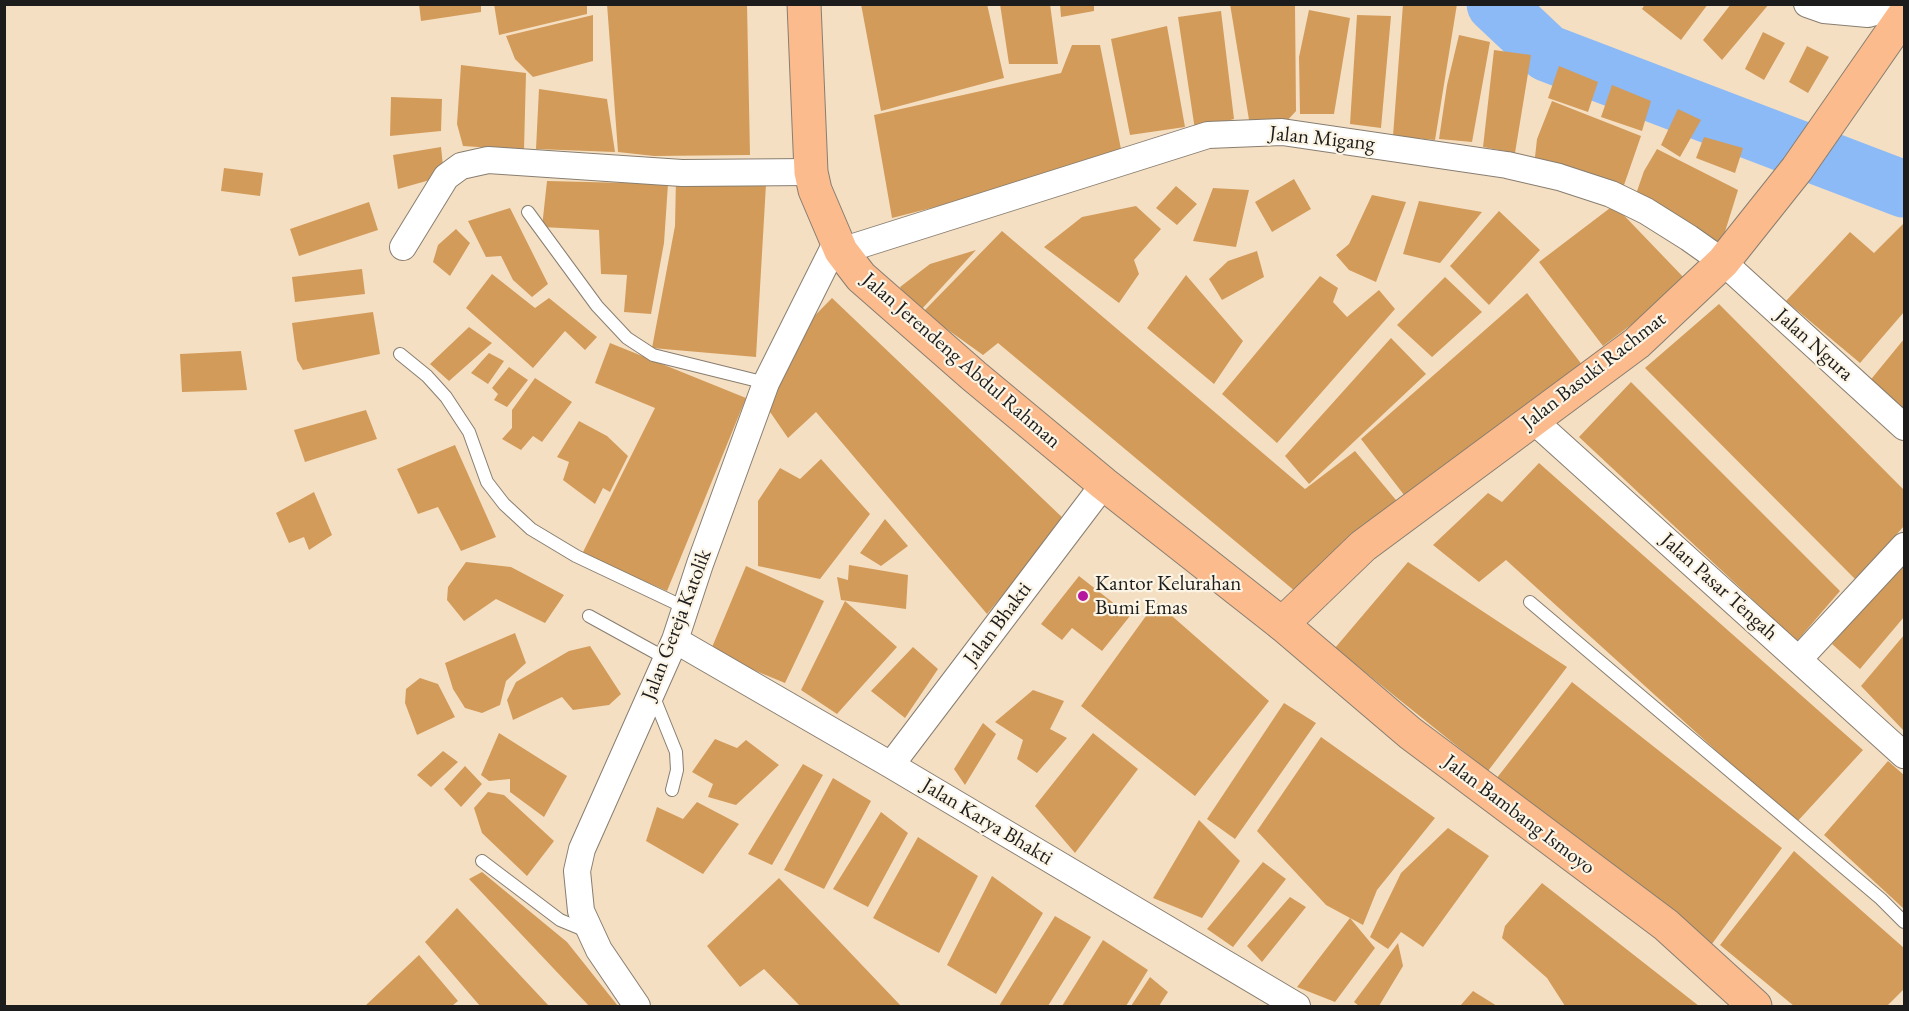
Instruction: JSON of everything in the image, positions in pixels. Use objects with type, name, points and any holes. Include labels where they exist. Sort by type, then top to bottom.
[{"type":"main road","name":"Jalan Jerendeng Abdul Rahman","points":[[804,4],[812,172],[822,210],[839,246],[861,277],[887,302],[1104,484],[1282,624]]},
{"type":"main road","name":"Jalan Basuki Rachmat","points":[[1282,624],[1363,546],[1637,343],[1723,262],[1797,169],[1903,13]]},
{"type":"main road","name":"Jalan Bambang Ismoyo","points":[[1282,624],[1410,733],[1666,925],[1755,1006]]},
{"type":"street","points":[[1807,4],[1824,10],[1868,14],[1903,13]]},
{"type":"street","name":"Jalan Migang","points":[[839,246],[1208,135],[1282,132],[1507,165],[1559,177],[1611,194],[1646,211],[1723,262]]},
{"type":"street","points":[[403,247],[446,177],[461,166],[488,159],[682,173],[812,172]]},
{"type":"street","name":"Jalan Gereja Katolik","points":[[637,1006],[590,933],[581,911],[577,871],[582,849],[671,650],[766,384],[839,246]]},
{"type":"street","name":"Jalan Ngura","points":[[1723,262],[1905,427]]},
{"type":"street","name":"Jalan Pasar Tengah","points":[[1533,420],[1905,755]]},
{"type":"street","name":"Jalan Bhakti","points":[[891,765],[1104,484]]},
{"type":"street","points":[[1799,659],[1905,546]]},
{"type":"street","name":"Jalan Karya Bhakti","points":[[671,650],[891,765],[1297,1006]]},
{"type":"lane","points":[[528,212],[597,306],[627,338],[653,355],[766,384]]},
{"type":"lane","points":[[400,354],[427,376],[446,397],[469,432],[488,482],[504,504],[531,529],[576,556],[686,608]]},
{"type":"lane","points":[[1530,602],[1881,899],[1905,922]]},
{"type":"lane","points":[[589,616],[671,650]]},
{"type":"lane","points":[[652,693],[676,752],[677,770],[672,790]]},
{"type":"lane","points":[[482,861],[560,920],[590,933]]},
{"type":"building","points":[[419,4],[481,4],[481,12],[421,21]]},
{"type":"building","points":[[494,4],[587,4],[587,14],[499,35]]},
{"type":"building","points":[[607,4],[747,4],[750,155],[654,156],[618,152]]},
{"type":"building","points":[[861,4],[987,4],[1004,78],[881,111]]},
{"type":"building","points":[[1000,4],[1050,4],[1058,64],[1009,64]]},
{"type":"building","points":[[1060,4],[1094,4],[1094,11],[1061,17]]},
{"type":"building","points":[[1230,4],[1295,4],[1296,111],[1285,123],[1250,126]]},
{"type":"building","points":[[1403,4],[1457,4],[1435,140],[1393,136]]},
{"type":"building","points":[[1645,4],[1708,4],[1681,40],[1642,9]]},
{"type":"building","points":[[1731,4],[1769,4],[1722,60],[1703,40]]},
{"type":"building","points":[[1309,10],[1350,18],[1334,114],[1300,114],[1299,57]]},
{"type":"building","points":[[1221,11],[1234,119],[1195,130],[1178,17]]},
{"type":"building","points":[[593,15],[593,61],[533,77],[515,59],[506,36]]},
{"type":"building","points":[[1357,15],[1391,16],[1381,128],[1350,124]]},
{"type":"building","points":[[1167,26],[1185,127],[1130,135],[1111,39]]},
{"type":"building","points":[[1763,32],[1785,43],[1764,80],[1745,69]]},
{"type":"building","points":[[1459,35],[1490,42],[1472,142],[1439,139],[1447,85]]},
{"type":"building","points":[[1072,45],[1100,45],[1123,159],[892,218],[874,115],[1061,73]]},
{"type":"building","points":[[1807,46],[1829,57],[1808,93],[1789,82]]},
{"type":"building","points":[[1494,50],[1531,55],[1515,153],[1483,147]]},
{"type":"building","points":[[461,65],[526,73],[524,150],[463,146],[457,124]]},
{"type":"building","points":[[1559,66],[1598,82],[1588,112],[1548,98]]},
{"type":"building","points":[[1612,85],[1651,101],[1642,131],[1601,117]]},
{"type":"building","points":[[539,89],[607,99],[615,152],[536,149]]},
{"type":"building","points":[[391,97],[442,99],[441,131],[390,136]]},
{"type":"building","points":[[1552,101],[1641,136],[1623,188],[1534,166],[1537,139]]},
{"type":"building","points":[[1678,109],[1701,120],[1680,157],[1661,145]]},
{"type":"building","points":[[1704,137],[1743,148],[1735,173],[1696,158]]},
{"type":"building","points":[[441,147],[444,176],[398,189],[393,155]]},
{"type":"building","points":[[1657,149],[1738,190],[1719,251],[1673,212],[1635,197],[1644,171]]},
{"type":"building","points":[[224,168],[263,173],[260,196],[221,191]]},
{"type":"building","points":[[676,178],[766,184],[756,357],[652,348],[675,226]]},
{"type":"building","points":[[1294,179],[1311,209],[1272,232],[1255,202]]},
{"type":"building","points":[[547,181],[668,184],[664,243],[651,314],[624,312],[627,275],[601,274],[599,230],[542,227]]},
{"type":"building","points":[[1176,186],[1197,204],[1177,225],[1156,208]]},
{"type":"building","points":[[1213,188],[1249,190],[1236,247],[1193,241]]},
{"type":"building","points":[[1372,195],[1406,202],[1376,282],[1349,270],[1336,255],[1349,244]]},
{"type":"building","points":[[1419,201],[1482,212],[1440,263],[1403,254]]},
{"type":"building","points":[[369,202],[378,230],[299,256],[290,229]]},
{"type":"building","points":[[1614,205],[1688,282],[1603,346],[1539,262]]},
{"type":"building","points":[[1136,206],[1161,229],[1134,260],[1139,274],[1119,303],[1044,247],[1082,217]]},
{"type":"building","points":[[510,208],[548,284],[532,297],[513,280],[501,256],[486,257],[468,221]]},
{"type":"building","points":[[1499,211],[1540,250],[1489,305],[1450,266]]},
{"type":"building","points":[[1904,223],[1904,312],[1860,363],[1786,301],[1850,232],[1874,253]]},
{"type":"building","points":[[456,229],[470,243],[450,276],[433,262],[438,245]]},
{"type":"building","points":[[1002,231],[1305,489],[1355,451],[1401,506],[1296,592],[998,343],[983,355],[923,312]]},
{"type":"building","points":[[976,250],[921,310],[906,298],[900,287],[930,264]]},
{"type":"building","points":[[1257,251],[1264,277],[1222,300],[1209,279],[1228,261]]},
{"type":"building","points":[[362,269],[365,294],[295,302],[292,277]]},
{"type":"building","points":[[492,274],[535,308],[549,298],[597,337],[585,350],[565,331],[533,368],[466,308]]},
{"type":"building","points":[[1186,275],[1243,341],[1214,384],[1147,328]]},
{"type":"building","points":[[1320,276],[1338,288],[1333,302],[1347,317],[1379,290],[1395,309],[1277,443],[1222,394]]},
{"type":"building","points":[[1445,277],[1482,312],[1432,357],[1397,325]]},
{"type":"building","points":[[1527,293],[1583,366],[1411,504],[1361,439]]},
{"type":"building","points":[[832,298],[1065,520],[987,614],[816,412],[788,438],[768,409],[784,347]]},
{"type":"building","points":[[1719,304],[1904,490],[1904,526],[1856,580],[1645,368]]},
{"type":"building","points":[[373,312],[380,354],[303,370],[297,360],[292,323]]},
{"type":"building","points":[[469,327],[492,343],[449,381],[430,364]]},
{"type":"building","points":[[1391,338],[1426,374],[1309,484],[1285,456]]},
{"type":"building","points":[[1904,339],[1904,415],[1868,383]]},
{"type":"building","points":[[610,343],[746,398],[667,591],[582,554],[655,408],[595,383]]},
{"type":"building","points":[[241,351],[247,390],[182,392],[180,354]]},
{"type":"building","points":[[489,353],[504,361],[488,384],[471,373]]},
{"type":"building","points":[[509,367],[528,380],[507,407],[494,400],[498,394],[492,388]]},
{"type":"building","points":[[535,378],[572,402],[542,442],[533,436],[521,450],[502,439],[512,428],[512,410]]},
{"type":"building","points":[[1631,382],[1840,591],[1797,641],[1579,437]]},
{"type":"building","points":[[366,410],[377,439],[305,462],[294,430]]},
{"type":"building","points":[[579,421],[607,436],[628,456],[610,492],[603,488],[595,504],[563,480],[569,462],[557,457]]},
{"type":"building","points":[[455,445],[496,537],[461,551],[438,507],[418,514],[397,469]]},
{"type":"building","points":[[821,459],[870,514],[820,579],[758,566],[758,501],[780,468],[800,479]]},
{"type":"building","points":[[1539,463],[1863,750],[1796,823],[1506,560],[1479,582],[1433,545],[1488,493],[1502,502]]},
{"type":"building","points":[[314,492],[332,535],[309,550],[304,537],[289,543],[276,513]]},
{"type":"building","points":[[885,519],[908,546],[881,566],[860,553]]},
{"type":"building","points":[[1904,561],[1904,617],[1860,669],[1832,644]]},
{"type":"building","points":[[466,562],[511,567],[564,595],[545,623],[496,599],[464,621],[447,600],[448,587]]},
{"type":"building","points":[[1408,562],[1567,667],[1488,771],[1335,648]]},
{"type":"building","points":[[849,565],[908,575],[906,609],[841,600],[837,577],[848,580]]},
{"type":"building","points":[[746,566],[824,601],[785,683],[710,652]]},
{"type":"building","name":"Kantor Kelurahan Bumi Emas","points":[[1079,576],[1130,616],[1102,651],[1072,628],[1062,640],[1041,624]]},
{"type":"building","points":[[845,601],[897,647],[837,714],[801,690]]},
{"type":"building","points":[[1156,602],[1269,701],[1195,796],[1081,706]]},
{"type":"building","points":[[515,633],[526,663],[506,681],[500,705],[482,713],[465,708],[453,689],[445,663]]},
{"type":"building","points":[[1904,635],[1904,731],[1861,686]]},
{"type":"building","points":[[590,646],[621,694],[609,705],[573,710],[562,697],[513,720],[507,700],[516,682],[569,651]]},
{"type":"building","points":[[913,647],[938,669],[905,718],[871,691]]},
{"type":"building","points":[[420,678],[438,684],[455,717],[417,735],[405,703],[406,689]]},
{"type":"building","points":[[1572,682],[1782,848],[1709,948],[1496,779]]},
{"type":"building","points":[[1033,690],[1064,701],[1050,729],[1067,738],[1037,773],[1017,759],[1023,740],[995,722]]},
{"type":"building","points":[[1284,703],[1316,723],[1235,839],[1207,819]]},
{"type":"building","points":[[983,723],[996,734],[965,785],[954,769]]},
{"type":"building","points":[[499,733],[567,776],[544,817],[510,792],[510,779],[489,781],[481,775]]},
{"type":"building","points":[[1093,733],[1138,769],[1075,853],[1035,806]]},
{"type":"building","points":[[1321,737],[1435,818],[1377,890],[1363,925],[1326,905],[1257,831]]},
{"type":"building","points":[[715,739],[737,748],[746,740],[779,765],[736,805],[708,797],[713,784],[692,772]]},
{"type":"building","points":[[443,751],[458,762],[431,787],[417,775]]},
{"type":"building","points":[[1888,761],[1904,775],[1904,909],[1824,835]]},
{"type":"building","points":[[803,764],[823,775],[772,865],[748,854]]},
{"type":"building","points":[[465,766],[482,784],[461,807],[444,789]]},
{"type":"building","points":[[833,778],[871,801],[824,889],[784,870]]},
{"type":"building","points":[[488,792],[504,795],[554,841],[527,876],[482,833],[474,808]]},
{"type":"building","points":[[697,802],[739,824],[703,874],[646,841],[657,807],[683,819]]},
{"type":"building","points":[[881,812],[908,833],[868,907],[833,889]]},
{"type":"building","points":[[1199,820],[1240,861],[1202,918],[1153,898]]},
{"type":"building","points":[[1448,828],[1489,856],[1423,947],[1401,932],[1388,949],[1370,937],[1401,873]]},
{"type":"building","points":[[918,837],[978,876],[939,953],[873,918]]},
{"type":"building","points":[[1794,851],[1904,948],[1904,989],[1887,1006],[1794,1006],[1720,945]]},
{"type":"building","points":[[1263,862],[1286,879],[1233,947],[1207,929]]},
{"type":"building","points":[[482,872],[567,942],[618,1006],[589,1006],[469,879]]},
{"type":"building","points":[[992,876],[1043,913],[996,994],[947,965]]},
{"type":"building","points":[[779,878],[901,1006],[800,1006],[764,969],[740,987],[707,946]]},
{"type":"building","points":[[1542,883],[1699,1006],[1565,1006],[1547,978],[1502,938],[1505,926]]},
{"type":"building","points":[[1290,897],[1306,907],[1262,962],[1247,946]]},
{"type":"building","points":[[457,908],[549,1006],[480,1006],[425,942]]},
{"type":"building","points":[[1055,916],[1091,937],[1048,1006],[999,1006]]},
{"type":"building","points":[[1350,918],[1375,948],[1335,1002],[1297,987]]},
{"type":"building","points":[[1103,940],[1148,970],[1126,1006],[1062,1006]]},
{"type":"building","points":[[1398,943],[1403,966],[1379,1006],[1359,1006],[1354,1002]]},
{"type":"building","points":[[419,955],[458,1001],[452,1006],[365,1006]]},
{"type":"building","points":[[1150,977],[1168,992],[1159,1006],[1131,1006]]},
{"type":"building","points":[[1473,991],[1497,1006],[1460,1006]]},
{"type":"waterway","points":[[1495,4],[1547,53],[1904,189]]},
{"type":"place","name":"Kantor Kelurahan Bumi Emas","points":[[1083,596]]}]
